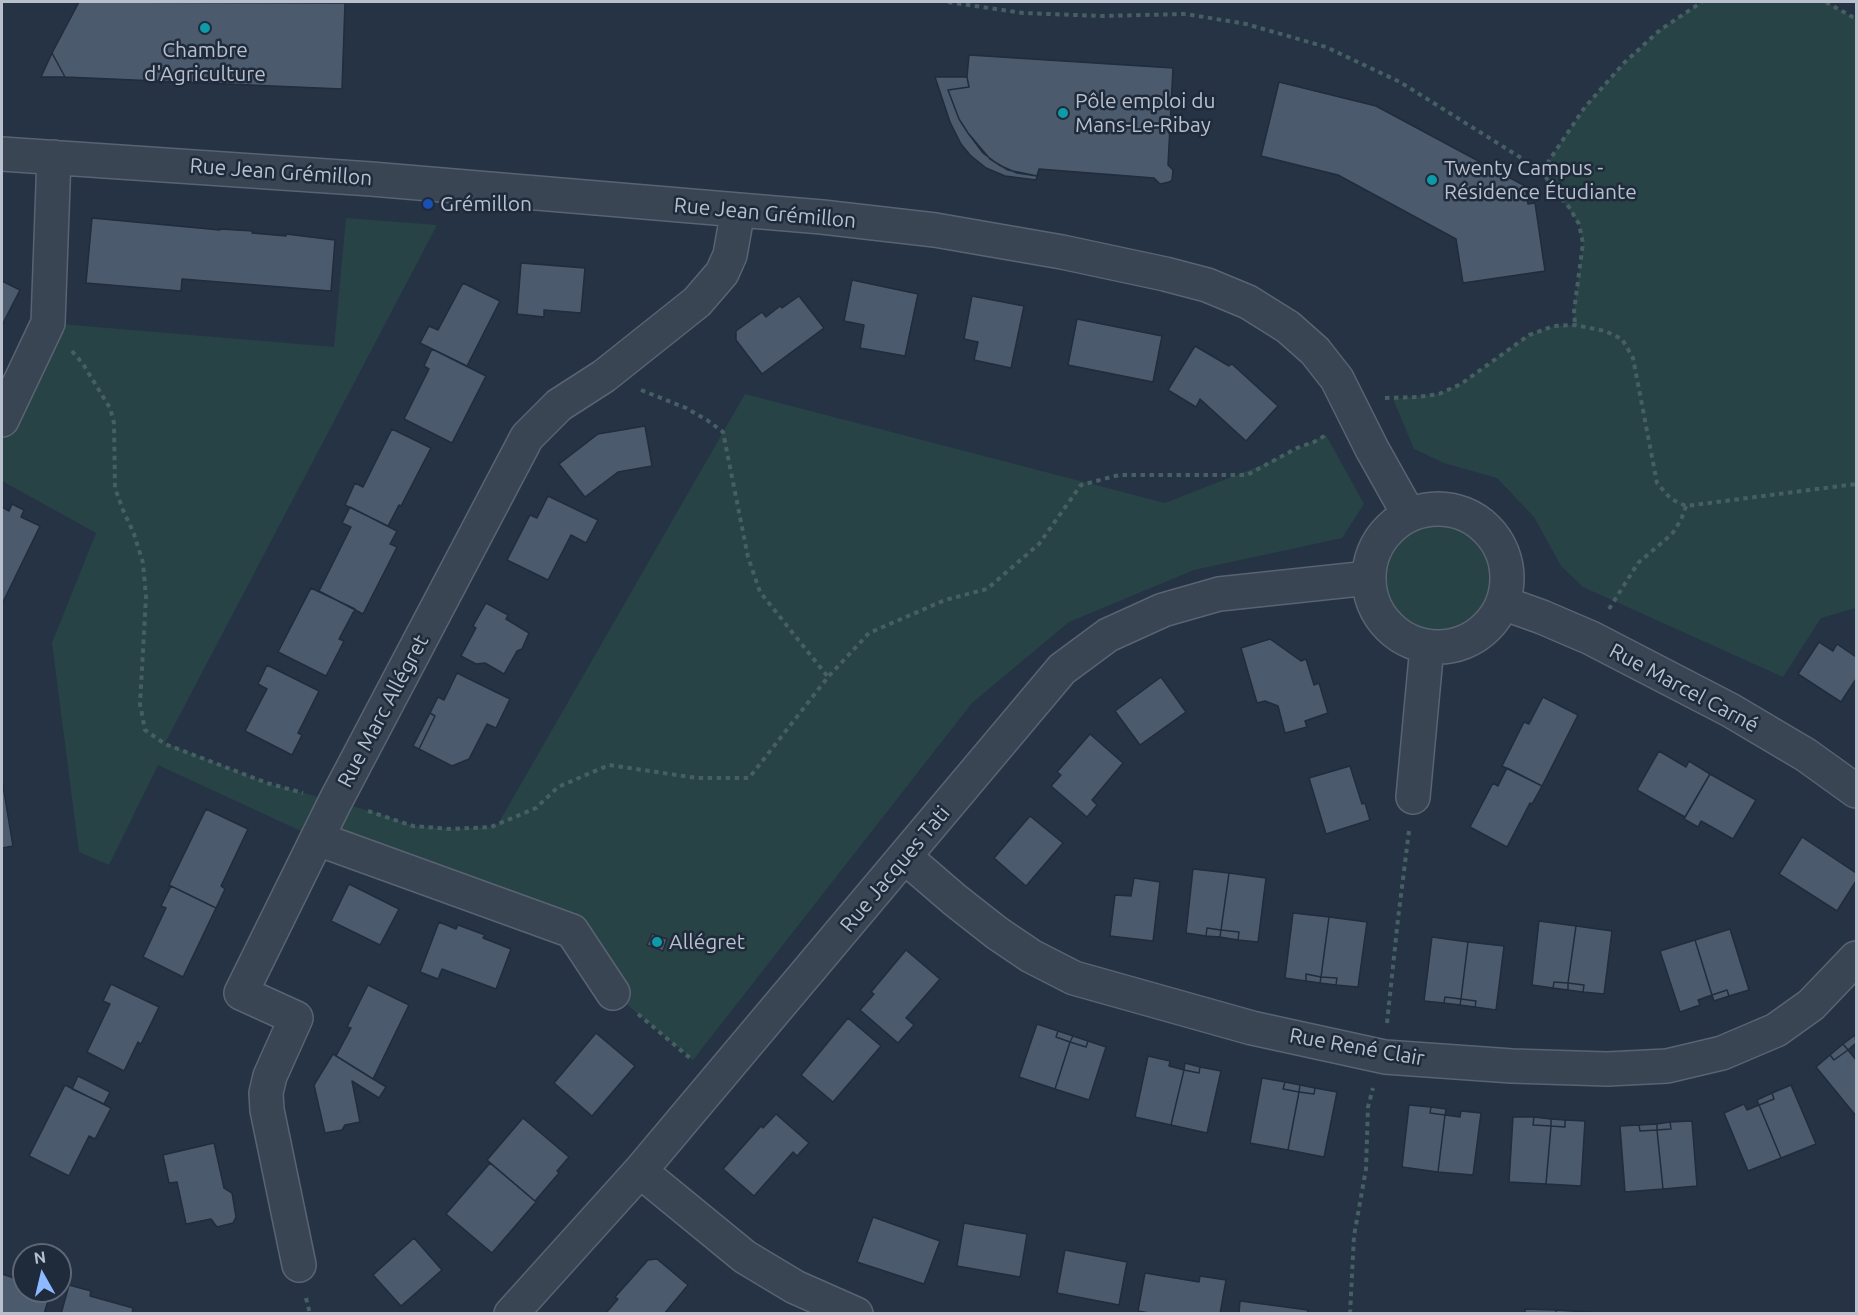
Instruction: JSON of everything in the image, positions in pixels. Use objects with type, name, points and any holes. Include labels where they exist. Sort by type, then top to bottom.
[{"type":"street","name":"Rue Jean Grémillon","points":[[2,154],[383,179],[822,217],[947,232],[1062,252],[1165,274],[1207,285],[1248,302],[1288,327],[1315,351],[1337,379],[1409,515]]},
{"type":"street","points":[[2,420],[48,323],[54,157]]},
{"type":"street","name":"Rue Marc Allégret","points":[[299,1265],[267,1110],[266,1093],[270,1076],[296,1018],[242,993],[335,802],[527,437],[559,405],[604,376],[697,302],[722,273],[730,255],[738,210]]},
{"type":"street","points":[[1436,508],[1454,510],[1486,527],[1502,550],[1507,567],[1507,586],[1503,603],[1489,625],[1469,640],[1444,647],[1427,646],[1404,638],[1386,623],[1373,602],[1369,578],[1371,561],[1378,544],[1394,524],[1409,515],[1436,508]]},
{"type":"street","name":"Rue Jacques Tati","points":[[512,1314],[640,1171],[1062,669],[1108,635],[1163,610],[1219,594],[1369,578]]},
{"type":"street","name":"Rue Marcel Carné","points":[[1503,603],[1591,638],[1730,710],[1806,755],[1857,791]]},
{"type":"street","points":[[1413,797],[1427,646]]},
{"type":"street","points":[[318,839],[572,931],[613,993]]},
{"type":"street","name":"Rue René Clair","points":[[905,857],[997,933],[1031,956],[1074,978],[1252,1028],[1385,1056],[1512,1066],[1607,1069],[1667,1066],[1722,1053],[1776,1030],[1811,1005],[1857,958]]},
{"type":"street","points":[[640,1171],[745,1257],[795,1287],[856,1314]]},
{"type":"path","points":[[948,2],[1023,13],[1101,16],[1186,14],[1246,24],[1326,47],[1400,82],[1542,171],[1579,224],[1583,243],[1574,311],[1575,325]]},
{"type":"path","points":[[1542,171],[1585,107],[1624,63],[1660,30],[1702,2]]},
{"type":"path","points":[[1826,2],[1857,19]]},
{"type":"path","points":[[48,323],[84,364],[110,408],[114,423],[115,488],[143,562],[146,597],[140,704],[145,730],[165,744],[267,783],[377,813],[413,826],[451,829],[491,827],[536,808],[558,787],[609,765],[697,778],[749,778],[828,677],[869,633],[945,600],[987,589],[1039,544],[1081,485],[1119,475],[1248,475],[1277,458],[1326,435],[1320,426],[1352,410],[1378,398],[1439,394],[1461,384],[1529,335],[1554,326],[1575,325],[1605,331],[1622,339],[1633,358],[1657,483],[1671,499],[1686,506],[1857,484]]},
{"type":"path","points":[[604,376],[686,408],[723,432],[748,557],[760,592],[828,677]]},
{"type":"path","points":[[1591,638],[1638,562],[1672,534],[1686,506]]},
{"type":"path","points":[[1350,1314],[1354,1236],[1365,1169],[1368,1107],[1374,1083],[1385,1056],[1396,930],[1413,797]]},
{"type":"path","points":[[613,993],[716,1080]]},
{"type":"green space","points":[[1702,2],[1826,2],[1856,19],[1856,608],[1821,618],[1783,677],[1583,587],[1561,566],[1534,517],[1497,478],[1444,463],[1414,449],[1393,399],[1439,394],[1461,384],[1529,335],[1554,326],[1575,325],[1574,311],[1583,243],[1579,224],[1542,171],[1585,107],[1624,63],[1660,30]]},
{"type":"green space","points":[[346,218],[437,225],[165,743],[267,783],[377,813],[413,826],[451,829],[491,827],[498,824],[745,394],[1165,503],[1267,463],[1326,435],[1364,504],[1342,538],[1194,570],[1069,622],[972,703],[693,1060],[613,993],[572,931],[318,839],[158,765],[109,865],[79,852],[52,643],[96,533],[2,481],[2,420],[48,323],[334,347]]},
{"type":"green space","points":[[1439,526],[1459,530],[1476,541],[1487,558],[1491,578],[1487,598],[1476,615],[1459,626],[1439,630],[1419,626],[1402,615],[1391,598],[1387,578],[1391,558],[1402,541],[1419,530]]},
{"type":"building","name":"Chambre d'Agriculture","points":[[79,2],[345,3],[342,89],[65,77],[52,53]]},
{"type":"building","points":[[52,53],[65,77],[41,77]]},
{"type":"building","name":"Pôle emploi du Mans-Le-Ribay","points":[[969,55],[1173,68],[1168,165],[1173,170],[1172,180],[1160,184],[1154,178],[1039,169],[1037,176],[1017,173],[999,165],[983,153],[968,133],[959,119],[948,90],[969,87],[967,77]]},
{"type":"building","points":[[935,77],[967,77],[969,87],[948,90],[959,119],[968,133],[990,159],[1008,170],[1037,176],[1036,180],[1005,176],[986,168],[970,155],[961,144],[950,122]]},
{"type":"building","name":"Twenty Campus - Résidence Étudiante","points":[[1279,82],[1376,106],[1525,186],[1528,204],[1535,203],[1545,271],[1463,283],[1456,239],[1338,175],[1261,156]]},
{"type":"building","points":[[92,218],[335,240],[331,291],[182,279],[181,291],[86,283]]},
{"type":"building","points":[[521,263],[585,268],[581,313],[544,310],[544,317],[517,314]]},
{"type":"building","points":[[852,280],[918,294],[905,356],[860,348],[864,325],[844,321]]},
{"type":"building","points":[[2,281],[20,290],[2,325]]},
{"type":"building","points":[[463,283],[500,301],[467,366],[420,343],[429,326],[438,330]]},
{"type":"building","points":[[799,296],[824,328],[762,374],[736,340],[736,331],[762,312],[766,317]]},
{"type":"building","points":[[972,296],[1024,306],[1011,368],[974,360],[978,342],[964,339]]},
{"type":"building","points":[[1077,319],[1162,336],[1153,382],[1068,365]]},
{"type":"building","points":[[1195,346],[1229,366],[1232,364],[1278,406],[1246,441],[1200,399],[1196,407],[1168,390]]},
{"type":"building","points":[[432,349],[486,376],[452,443],[404,419],[429,369],[424,366]]},
{"type":"building","points":[[645,426],[652,466],[618,472],[585,497],[559,464],[598,434]]},
{"type":"building","points":[[392,429],[431,448],[388,526],[345,505],[355,483],[363,487]]},
{"type":"building","points":[[548,496],[598,520],[586,543],[571,535],[548,580],[507,560],[530,515],[537,518]]},
{"type":"building","points":[[12,504],[24,510],[21,517],[40,526],[2,604],[2,507],[9,511]]},
{"type":"building","points":[[350,507],[397,531],[390,544],[397,547],[363,614],[319,591],[351,527],[342,523]]},
{"type":"building","points":[[311,588],[355,609],[339,639],[344,641],[326,676],[278,652]]},
{"type":"building","points":[[486,603],[508,615],[506,619],[529,633],[522,649],[517,651],[504,674],[485,663],[476,664],[461,656],[476,628],[473,626]]},
{"type":"building","points":[[1270,639],[1301,661],[1306,659],[1314,685],[1319,683],[1328,713],[1305,721],[1307,727],[1285,733],[1278,706],[1265,701],[1257,703],[1241,648]]},
{"type":"building","points":[[1819,642],[1833,651],[1837,644],[1856,657],[1856,679],[1841,702],[1798,674]]},
{"type":"building","points":[[267,665],[319,691],[298,733],[302,735],[292,755],[245,731],[267,689],[258,684]]},
{"type":"building","points":[[457,673],[510,699],[496,728],[487,724],[469,759],[452,766],[419,749],[435,716],[430,713],[438,697],[444,700]]},
{"type":"building","points":[[1161,677],[1186,712],[1140,745],[1115,711]]},
{"type":"building","points":[[1543,697],[1578,715],[1542,786],[1502,766],[1524,722],[1529,724]]},
{"type":"building","points":[[430,713],[435,716],[419,749],[413,746]]},
{"type":"building","points":[[1090,734],[1123,763],[1092,800],[1097,805],[1087,817],[1051,786],[1061,775],[1057,772]]},
{"type":"building","points":[[1659,751],[1686,767],[1689,761],[1710,774],[1685,817],[1637,790]]},
{"type":"building","points":[[1350,766],[1362,804],[1365,803],[1370,820],[1326,834],[1309,778]]},
{"type":"building","points":[[1507,768],[1542,786],[1532,804],[1530,803],[1507,847],[1470,827],[1493,783],[1498,786]]},
{"type":"building","points":[[1710,774],[1756,800],[1733,839],[1701,821],[1698,827],[1684,819]]},
{"type":"building","points":[[2,780],[13,846],[2,848]]},
{"type":"building","points":[[206,809],[248,829],[221,886],[225,889],[216,908],[169,885]]},
{"type":"building","points":[[1030,816],[1063,843],[1026,886],[994,858]]},
{"type":"building","points":[[1802,837],[1856,873],[1856,881],[1837,911],[1779,874]]},
{"type":"building","points":[[1193,869],[1229,873],[1221,930],[1207,928],[1206,936],[1186,933]]},
{"type":"building","points":[[1229,873],[1266,878],[1258,942],[1238,940],[1239,932],[1221,930]]},
{"type":"building","points":[[1134,878],[1160,882],[1153,941],[1110,936],[1115,895],[1131,896]]},
{"type":"building","points":[[349,884],[399,909],[380,945],[331,921]]},
{"type":"building","points":[[171,886],[216,908],[183,977],[143,957],[166,908],[161,906]]},
{"type":"building","points":[[1293,913],[1329,917],[1321,977],[1306,974],[1306,981],[1285,978]]},
{"type":"building","points":[[1329,917],[1367,922],[1358,987],[1336,985],[1337,978],[1321,977]]},
{"type":"building","points":[[1539,921],[1576,926],[1568,983],[1554,982],[1553,988],[1532,985]]},
{"type":"building","points":[[439,922],[456,929],[458,925],[485,935],[483,938],[511,949],[496,989],[442,969],[438,979],[420,972]]},
{"type":"building","points":[[1576,926],[1612,931],[1604,994],[1583,992],[1584,985],[1568,983]]},
{"type":"building","points":[[1207,928],[1221,930],[1220,937],[1206,936]]},
{"type":"building","points":[[1730,929],[1749,990],[1729,996],[1727,990],[1712,995],[1695,940]]},
{"type":"building","points":[[1221,930],[1239,932],[1238,940],[1220,937]]},
{"type":"building","name":"Allégret","points":[[652,934],[667,939],[663,951],[647,945]]},
{"type":"building","points":[[1432,937],[1468,942],[1461,999],[1445,997],[1444,1003],[1424,1001]]},
{"type":"building","points":[[1695,940],[1712,995],[1698,1000],[1700,1005],[1680,1012],[1660,951]]},
{"type":"building","points":[[1468,942],[1504,946],[1496,1010],[1475,1007],[1476,1001],[1461,999]]},
{"type":"building","points":[[906,950],[940,979],[906,1018],[914,1025],[898,1043],[860,1010],[874,994],[871,992]]},
{"type":"building","points":[[1306,974],[1321,977],[1320,983],[1306,981]]},
{"type":"building","points":[[1321,977],[1337,978],[1336,985],[1320,983]]},
{"type":"building","points":[[1554,982],[1568,983],[1568,990],[1553,988]]},
{"type":"building","points":[[1568,983],[1584,985],[1583,992],[1568,990]]},
{"type":"building","points":[[111,984],[159,1007],[141,1044],[138,1042],[124,1071],[87,1052],[110,1004],[103,1001]]},
{"type":"building","points":[[368,985],[409,1005],[373,1079],[336,1056],[351,1028],[347,1027]]},
{"type":"building","points":[[1727,990],[1729,996],[1714,1001],[1712,995]]},
{"type":"building","points":[[1445,997],[1461,999],[1460,1005],[1444,1003]]},
{"type":"building","points":[[1461,999],[1476,1001],[1475,1007],[1460,1005]]},
{"type":"building","points":[[848,1018],[881,1046],[833,1102],[801,1075]]},
{"type":"building","points":[[1037,1024],[1058,1031],[1056,1037],[1070,1042],[1055,1089],[1019,1077]]},
{"type":"building","points":[[1058,1031],[1073,1036],[1070,1042],[1056,1037]]},
{"type":"building","points":[[596,1033],[635,1066],[592,1116],[554,1083]]},
{"type":"building","points":[[1855,1035],[1856,1043],[1848,1050],[1843,1044]]},
{"type":"building","points":[[1073,1036],[1088,1041],[1086,1047],[1070,1042]]},
{"type":"building","points":[[1088,1041],[1106,1047],[1089,1100],[1055,1089],[1070,1042],[1086,1047]]},
{"type":"building","points":[[1843,1044],[1848,1050],[1834,1060],[1830,1055]]},
{"type":"building","points":[[1848,1050],[1856,1060],[1856,1116],[1816,1067],[1830,1055],[1834,1060]]},
{"type":"building","points":[[333,1054],[386,1087],[379,1098],[352,1081],[360,1122],[345,1125],[342,1130],[325,1133],[314,1085]]},
{"type":"building","points":[[1148,1056],[1170,1061],[1169,1066],[1184,1070],[1171,1125],[1135,1117]]},
{"type":"building","points":[[1185,1063],[1200,1067],[1199,1073],[1184,1070]]},
{"type":"building","points":[[1200,1067],[1221,1071],[1207,1133],[1171,1125],[1184,1070],[1199,1073]]},
{"type":"building","points":[[78,1076],[110,1092],[104,1104],[72,1089]]},
{"type":"building","points":[[1262,1078],[1285,1082],[1283,1089],[1299,1092],[1288,1150],[1250,1143]]},
{"type":"building","points":[[1285,1082],[1300,1085],[1299,1092],[1283,1089]]},
{"type":"building","points":[[65,1085],[111,1108],[95,1139],[89,1136],[69,1176],[29,1156]]},
{"type":"building","points":[[1300,1085],[1315,1088],[1314,1094],[1299,1092]]},
{"type":"building","points":[[1791,1085],[1816,1144],[1781,1158],[1759,1105],[1774,1099],[1772,1093]]},
{"type":"building","points":[[1315,1088],[1337,1092],[1324,1157],[1288,1150],[1299,1092],[1314,1094]]},
{"type":"building","points":[[1772,1093],[1774,1099],[1759,1105],[1757,1100]]},
{"type":"building","points":[[1744,1104],[1747,1110],[1759,1105],[1781,1158],[1748,1171],[1724,1113]]},
{"type":"building","points":[[1409,1105],[1431,1107],[1430,1113],[1445,1115],[1438,1172],[1402,1167]]},
{"type":"building","points":[[1431,1107],[1446,1109],[1445,1115],[1430,1113]]},
{"type":"building","points":[[1461,1111],[1481,1113],[1473,1175],[1438,1172],[1445,1115],[1460,1117]]},
{"type":"building","points":[[776,1114],[809,1143],[797,1156],[793,1152],[754,1196],[723,1169],[761,1126],[763,1128]]},
{"type":"building","points":[[1513,1117],[1534,1117],[1533,1125],[1551,1126],[1546,1184],[1509,1182]]},
{"type":"building","points":[[1534,1117],[1551,1119],[1551,1126],[1533,1125]]},
{"type":"building","points":[[523,1118],[569,1157],[557,1171],[559,1173],[535,1201],[487,1160]]},
{"type":"building","points":[[1551,1119],[1565,1120],[1565,1127],[1551,1126]]},
{"type":"building","points":[[1565,1120],[1585,1121],[1581,1186],[1546,1184],[1551,1126],[1565,1127]]},
{"type":"building","points":[[1692,1121],[1697,1186],[1663,1189],[1657,1130],[1671,1129],[1670,1122]]},
{"type":"building","points":[[1670,1122],[1671,1129],[1657,1130],[1657,1124]]},
{"type":"building","points":[[1657,1124],[1657,1130],[1640,1131],[1639,1125]]},
{"type":"building","points":[[1639,1125],[1640,1131],[1657,1130],[1663,1189],[1625,1192],[1620,1126]]},
{"type":"building","points":[[214,1143],[224,1188],[232,1193],[236,1217],[233,1223],[217,1227],[211,1219],[186,1224],[177,1182],[169,1183],[163,1155]]},
{"type":"building","points":[[490,1163],[536,1202],[492,1253],[446,1214]]},
{"type":"building","points":[[873,1217],[940,1241],[924,1284],[857,1262]]},
{"type":"building","points":[[964,1223],[1027,1234],[1020,1277],[957,1266]]},
{"type":"building","points":[[414,1238],[442,1270],[401,1306],[373,1275]]},
{"type":"building","points":[[1065,1250],[1127,1262],[1119,1305],[1057,1293]]},
{"type":"building","points":[[657,1259],[688,1285],[664,1314],[606,1313],[618,1299],[615,1297],[648,1260]]},
{"type":"building","points":[[1145,1273],[1199,1282],[1200,1276],[1226,1280],[1220,1314],[1155,1314],[1138,1311]]},
{"type":"building","points":[[2,1274],[12,1277],[12,1303],[47,1303],[44,1314],[2,1314]]},
{"type":"building","points":[[72,1286],[91,1291],[90,1296],[133,1308],[132,1314],[61,1314],[64,1303],[72,1303]]},
{"type":"building","points":[[1240,1301],[1308,1310],[1307,1314],[1239,1314]]},
{"type":"building","points":[[1525,1309],[1556,1310],[1556,1314],[1525,1314]]},
{"type":"building","points":[[1556,1310],[1616,1314],[1556,1314]]},
{"type":"place","name":"Chambre d'Agriculture","points":[[205,28]]},
{"type":"place","name":"Pôle emploi du Mans-Le-Ribay","points":[[1063,113]]},
{"type":"place","name":"Twenty Campus - Résidence Étudiante","points":[[1432,180]]},
{"type":"place","name":"Grémillon","points":[[428,204]]},
{"type":"place","name":"Allégret","points":[[657,942]]}]
